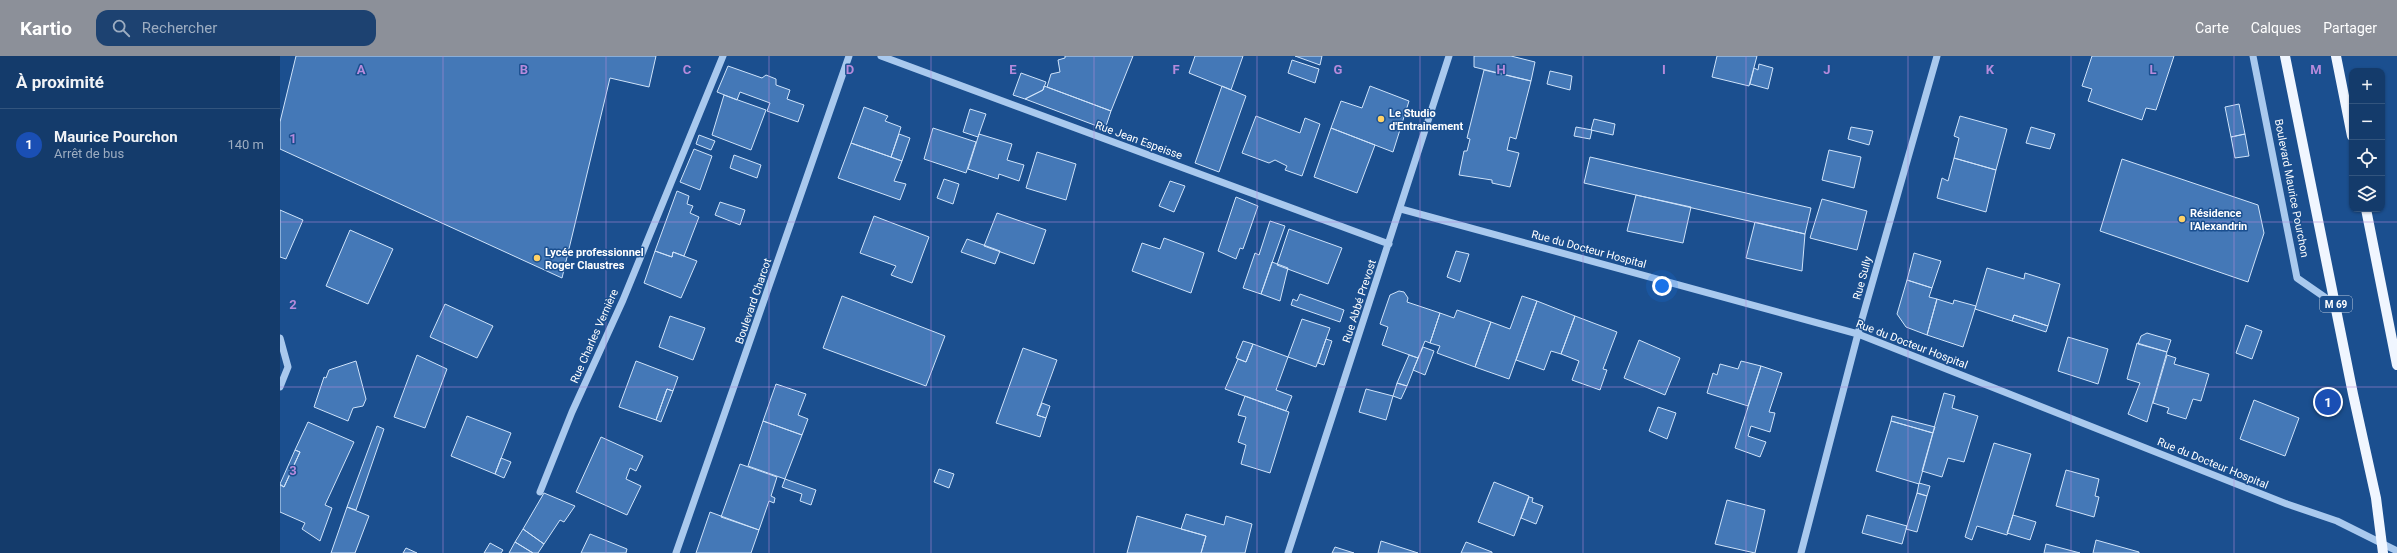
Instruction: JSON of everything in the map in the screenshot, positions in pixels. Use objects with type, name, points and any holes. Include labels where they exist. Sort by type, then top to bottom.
[{"type":"main road","name":"Boulevard Maurice Pourchon","points":[[2285,56],[2376,498],[2383,553]]},
{"type":"main road","points":[[2336,56],[2349,121]]},
{"type":"main road","points":[[2367,212],[2397,364]]},
{"type":"street","name":"Rue Charles Vernière","points":[[540,492],[572,412],[623,300],[723,56]]},
{"type":"street","name":"Boulevard Charcot","points":[[676,553],[849,56]]},
{"type":"street","name":"Rue Jean Espeisse","points":[[881,56],[1389,244]]},
{"type":"street","name":"Rue Abbé Prevost","points":[[1288,553],[1401,209],[1449,56]]},
{"type":"street","name":"Rue Sully","points":[[1801,553],[1858,334],[1937,56]]},
{"type":"street","name":"Boulevard Maurice Pourchon","points":[[2253,56],[2297,278],[2336,305]]},
{"type":"street","name":"Rue du Docteur Hospital","points":[[1401,209],[1858,334],[2258,492],[2337,521],[2382,542],[2397,551]]},
{"type":"street","points":[[280,338],[288,368],[280,387]]},
{"type":"building","name":"Lycée professionnel Roger Claustres","points":[[296,56],[656,56],[649,87],[610,78],[562,278],[280,149],[280,122]]},
{"type":"building","points":[[1065,56],[1133,56],[1111,111],[1047,87],[1051,74],[1060,72],[1058,60],[1065,58]]},
{"type":"building","points":[[1195,56],[1243,56],[1231,90],[1189,73]]},
{"type":"building","points":[[1295,56],[1322,56],[1320,65]]},
{"type":"building","points":[[1474,56],[1511,56],[1535,62],[1531,81],[1474,67]]},
{"type":"building","points":[[1717,56],[1757,56],[1749,86],[1712,77]]},
{"type":"building","points":[[2092,56],[2174,56],[2156,110],[2146,108],[2142,120],[2088,101],[2092,89],[2082,86]]},
{"type":"building","points":[[1292,60],[1319,69],[1315,83],[1288,73]]},
{"type":"building","points":[[1759,64],[1773,68],[1768,89],[1750,84],[1754,68],[1758,70]]},
{"type":"building","points":[[728,66],[762,78],[766,75],[776,79],[776,85],[790,90],[787,99],[804,105],[798,122],[767,111],[770,103],[740,92],[737,100],[717,92]]},
{"type":"building","points":[[1484,70],[1531,81],[1516,139],[1510,137],[1507,150],[1519,153],[1510,187],[1492,183],[1492,180],[1459,175],[1464,151],[1467,151],[1470,139],[1467,138]]},
{"type":"building","points":[[1550,71],[1572,76],[1570,90],[1547,84]]},
{"type":"building","points":[[1021,73],[1046,82],[1043,90],[1025,99],[1013,95]]},
{"type":"building","points":[[1044,86],[1111,111],[1105,129],[1025,99],[1043,90]]},
{"type":"building","points":[[1222,86],[1246,96],[1219,172],[1195,163]]},
{"type":"building","points":[[1370,86],[1409,101],[1393,152],[1331,128],[1341,101],[1362,108]]},
{"type":"building","points":[[724,95],[766,110],[751,150],[712,135]]},
{"type":"building","points":[[2239,104],[2245,134],[2231,137],[2225,107]]},
{"type":"building","points":[[864,107],[888,116],[885,121],[901,127],[891,157],[851,143]]},
{"type":"building","points":[[970,109],[986,114],[978,137],[963,132]]},
{"type":"building","points":[[1256,116],[1300,133],[1305,118],[1320,124],[1302,176],[1285,170],[1287,166],[1275,160],[1269,163],[1242,153]]},
{"type":"building","points":[[1960,116],[2007,129],[1996,170],[1954,158],[1959,138],[1954,136]]},
{"type":"building","points":[[1594,119],[1615,124],[1613,135],[1591,130]]},
{"type":"building","points":[[1576,127],[1592,130],[1590,139],[1574,136]]},
{"type":"building","points":[[1851,127],[1873,131],[1869,145],[1848,139]]},
{"type":"building","points":[[2031,127],[2055,134],[2050,149],[2026,143]]},
{"type":"building","points":[[933,128],[976,142],[966,173],[924,159]]},
{"type":"building","points":[[1331,128],[1375,145],[1357,193],[1314,177]]},
{"type":"building","points":[[899,134],[910,138],[902,161],[891,157]]},
{"type":"building","points":[[979,134],[1012,144],[1007,160],[1024,165],[1019,181],[999,174],[998,179],[968,169]]},
{"type":"building","points":[[2245,134],[2249,156],[2235,158],[2231,137]]},
{"type":"building","points":[[699,135],[715,141],[711,150],[696,144]]},
{"type":"building","points":[[851,143],[902,161],[894,181],[906,184],[900,200],[838,178]]},
{"type":"building","points":[[694,149],[712,156],[700,190],[680,182]]},
{"type":"building","points":[[1829,150],[1861,157],[1854,188],[1822,180]]},
{"type":"building","points":[[1037,152],[1076,164],[1066,200],[1026,188]]},
{"type":"building","points":[[734,155],[761,165],[757,178],[730,168]]},
{"type":"building","points":[[1590,157],[1811,208],[1805,234],[1584,183]]},
{"type":"building","points":[[1954,158],[1996,170],[1986,212],[1937,198],[1942,178],[1948,181]]},
{"type":"building","name":"Résidence l'Alexandrin","points":[[2122,159],[2258,205],[2264,233],[2248,282],[2100,231]]},
{"type":"building","points":[[944,179],[959,184],[953,204],[937,198]]},
{"type":"building","points":[[1170,181],[1185,186],[1174,212],[1159,206]]},
{"type":"building","points":[[677,191],[689,196],[687,204],[693,206],[690,213],[699,217],[684,256],[673,252],[672,257],[655,251]]},
{"type":"building","points":[[1636,195],[1691,207],[1683,243],[1627,231]]},
{"type":"building","points":[[1236,197],[1258,206],[1243,249],[1240,248],[1236,259],[1218,251]]},
{"type":"building","points":[[1822,199],[1867,211],[1857,250],[1810,238]]},
{"type":"building","points":[[720,202],[745,210],[740,225],[715,215]]},
{"type":"building","points":[[280,210],[303,220],[286,259],[280,257]]},
{"type":"building","points":[[997,213],[1046,230],[1034,264],[984,246]]},
{"type":"building","points":[[874,216],[929,237],[912,283],[891,275],[896,266],[860,253]]},
{"type":"building","points":[[1270,221],[1285,226],[1261,294],[1243,288],[1255,253],[1259,255]]},
{"type":"building","points":[[1755,222],[1805,234],[1802,271],[1746,258]]},
{"type":"building","points":[[1289,229],[1342,248],[1328,284],[1277,265]]},
{"type":"building","points":[[350,230],[393,249],[368,304],[326,286]]},
{"type":"building","points":[[1164,238],[1204,253],[1191,293],[1132,271],[1142,243],[1160,249]]},
{"type":"building","points":[[967,239],[1000,251],[995,264],[961,252]]},
{"type":"building","points":[[655,251],[672,257],[673,252],[697,261],[681,298],[644,283]]},
{"type":"building","points":[[1456,251],[1469,254],[1460,282],[1447,277]]},
{"type":"building","points":[[1914,253],[1941,261],[1932,288],[1907,280]]},
{"type":"building","points":[[1272,262],[1288,268],[1280,301],[1261,294]]},
{"type":"building","points":[[1987,268],[2024,279],[2025,273],[2060,284],[2048,326],[2014,315],[2012,321],[1975,309]]},
{"type":"building","points":[[1907,280],[1932,288],[1929,297],[1937,299],[1927,335],[1906,327],[1897,314]]},
{"type":"building","points":[[1399,291],[1404,292],[1408,298],[1407,302],[1440,313],[1430,343],[1425,341],[1418,358],[1382,345],[1388,327],[1380,324],[1390,295]]},
{"type":"building","points":[[1300,294],[1344,310],[1340,322],[1291,305],[1293,299],[1297,301]]},
{"type":"building","points":[[842,296],[945,336],[926,386],[823,348]]},
{"type":"building","points":[[1522,296],[1537,301],[1509,379],[1475,367],[1491,322],[1510,329]]},
{"type":"building","points":[[1937,299],[1953,304],[1954,300],[1976,306],[1963,347],[1927,335]]},
{"type":"building","points":[[1537,301],[1575,316],[1561,354],[1551,351],[1544,370],[1516,360]]},
{"type":"building","points":[[445,304],[493,326],[477,358],[430,337]]},
{"type":"building","points":[[1457,310],[1491,322],[1475,367],[1437,353],[1440,346],[1430,343],[1440,313],[1454,318]]},
{"type":"building","points":[[2014,315],[2048,326],[2046,332],[2012,321]]},
{"type":"building","points":[[670,316],[705,328],[693,360],[659,347]]},
{"type":"building","points":[[1575,316],[1617,332],[1603,369],[1607,370],[1600,390],[1572,380],[1579,361],[1561,354]]},
{"type":"building","points":[[1302,319],[1330,328],[1316,367],[1288,357]]},
{"type":"building","points":[[2246,325],[2262,331],[2252,359],[2236,353]]},
{"type":"building","points":[[2147,333],[2171,340],[2167,352],[2138,344],[2141,336]]},
{"type":"building","points":[[2068,337],[2108,349],[2098,384],[2058,371]]},
{"type":"building","points":[[1326,339],[1332,341],[1324,365],[1318,363]]},
{"type":"building","points":[[1639,340],[1680,358],[1665,395],[1624,378]]},
{"type":"building","points":[[1243,341],[1253,344],[1246,362],[1236,358]]},
{"type":"building","points":[[2137,343],[2167,352],[2147,422],[2128,414],[2140,383],[2127,379]]},
{"type":"building","points":[[1253,344],[1288,357],[1276,390],[1292,396],[1286,411],[1225,389],[1238,359],[1246,362]]},
{"type":"building","points":[[1423,347],[1434,351],[1425,375],[1413,370]]},
{"type":"building","points":[[1023,348],[1057,360],[1037,415],[1046,418],[1040,437],[996,423]]},
{"type":"building","points":[[417,355],[447,369],[425,428],[394,417]]},
{"type":"building","points":[[1409,355],[1418,358],[1407,386],[1397,383]]},
{"type":"building","points":[[2167,355],[2176,358],[2174,364],[2209,374],[2201,401],[2193,399],[2186,419],[2167,413],[2169,408],[2153,403]]},
{"type":"building","points":[[356,361],[366,399],[363,406],[353,408],[348,421],[314,407],[324,377],[326,378],[329,370]]},
{"type":"building","points":[[636,361],[678,377],[673,391],[667,389],[656,420],[619,407]]},
{"type":"building","points":[[1741,361],[1761,366],[1748,406],[1707,393],[1713,373],[1717,375],[1720,364],[1738,369]]},
{"type":"building","points":[[1761,366],[1782,373],[1769,412],[1775,413],[1770,432],[1751,426],[1748,436],[1766,442],[1760,457],[1735,448]]},
{"type":"building","points":[[1397,383],[1407,386],[1401,399],[1393,396]]},
{"type":"building","points":[[776,384],[806,394],[798,415],[808,419],[802,435],[763,421]]},
{"type":"building","points":[[667,389],[673,391],[661,422],[656,420]]},
{"type":"building","points":[[1366,389],[1393,396],[1386,420],[1359,412]]},
{"type":"building","points":[[1944,393],[1955,396],[1952,408],[1978,416],[1964,462],[1948,458],[1942,477],[1922,471]]},
{"type":"building","points":[[1245,396],[1289,412],[1270,473],[1241,464],[1246,445],[1238,442],[1246,417],[1238,415]]},
{"type":"building","points":[[2254,400],[2299,418],[2285,456],[2240,439]]},
{"type":"building","points":[[1042,403],[1050,406],[1046,418],[1037,415]]},
{"type":"building","points":[[1658,407],[1676,413],[1667,439],[1649,431]]},
{"type":"building","points":[[467,416],[511,433],[495,474],[451,456]]},
{"type":"building","points":[[1892,416],[1935,427],[1933,433],[1891,421]]},
{"type":"building","points":[[763,421],[802,435],[785,479],[748,466]]},
{"type":"building","points":[[1891,421],[1933,433],[1919,484],[1876,471]]},
{"type":"building","points":[[308,422],[354,442],[325,505],[332,508],[320,541],[302,529],[305,523],[280,512],[280,485],[284,487],[300,452],[295,450]]},
{"type":"building","points":[[377,426],[384,429],[356,510],[347,507]]},
{"type":"building","points":[[601,437],[643,456],[636,471],[630,468],[626,479],[641,486],[627,515],[576,492]]},
{"type":"building","points":[[1994,443],[2031,454],[2007,535],[1977,526],[1972,540],[1965,537]]},
{"type":"building","points":[[295,450],[300,452],[284,487],[280,484]]},
{"type":"building","points":[[501,458],[511,462],[504,478],[495,474]]},
{"type":"building","points":[[740,464],[777,477],[771,496],[775,498],[774,503],[769,501],[759,530],[721,517]]},
{"type":"building","points":[[939,469],[954,474],[949,488],[934,482]]},
{"type":"building","points":[[2066,470],[2099,479],[2095,496],[2099,497],[2094,517],[2056,506]]},
{"type":"building","points":[[785,479],[816,490],[811,505],[800,501],[802,494],[782,487]]},
{"type":"building","points":[[1494,482],[1529,496],[1514,536],[1478,522]]},
{"type":"building","points":[[1919,483],[1930,486],[1927,496],[1917,493]]},
{"type":"building","points":[[544,493],[575,506],[564,522],[560,520],[544,544],[523,529]]},
{"type":"building","points":[[1917,493],[1927,496],[1917,532],[1906,529]]},
{"type":"building","points":[[1529,497],[1533,498],[1532,502],[1543,506],[1536,524],[1521,518]]},
{"type":"building","points":[[1727,500],[1765,510],[1755,553],[1715,544]]},
{"type":"building","points":[[347,507],[369,516],[355,553],[331,553]]},
{"type":"building","points":[[710,512],[759,530],[751,553],[696,553]]},
{"type":"building","points":[[1186,514],[1224,525],[1226,516],[1252,524],[1245,553],[1201,553],[1206,536],[1181,529]]},
{"type":"building","points":[[1867,515],[1907,526],[1902,544],[1862,533]]},
{"type":"building","points":[[2013,515],[2036,522],[2030,540],[2007,533]]},
{"type":"building","points":[[1137,516],[1206,536],[1201,553],[1127,553]]},
{"type":"building","points":[[523,529],[544,544],[538,553],[533,553],[515,542]]},
{"type":"building","points":[[590,534],[627,549],[626,553],[581,553]]},
{"type":"building","points":[[2096,540],[2139,552],[2139,553],[2093,553]]},
{"type":"building","points":[[1381,541],[1418,553],[1378,553]]},
{"type":"building","points":[[515,542],[533,553],[509,553]]},
{"type":"building","points":[[1466,542],[1492,552],[1492,553],[1461,553]]},
{"type":"building","points":[[490,543],[503,550],[501,553],[484,553]]},
{"type":"building","points":[[2046,544],[2080,553],[2044,553]]},
{"type":"building","points":[[1335,547],[1354,553],[1332,553]]},
{"type":"building","points":[[406,548],[417,553],[403,553]]},
{"type":"place","name":"Le Studio d'Entrainement","points":[[1381,119]]},
{"type":"place","name":"Résidence l'Alexandrin","points":[[2182,219]]},
{"type":"place","name":"Lycée professionnel Roger Claustres","points":[[537,258]]},
{"type":"place","name":"Maurice Pourchon","points":[[2328,402]]}]
